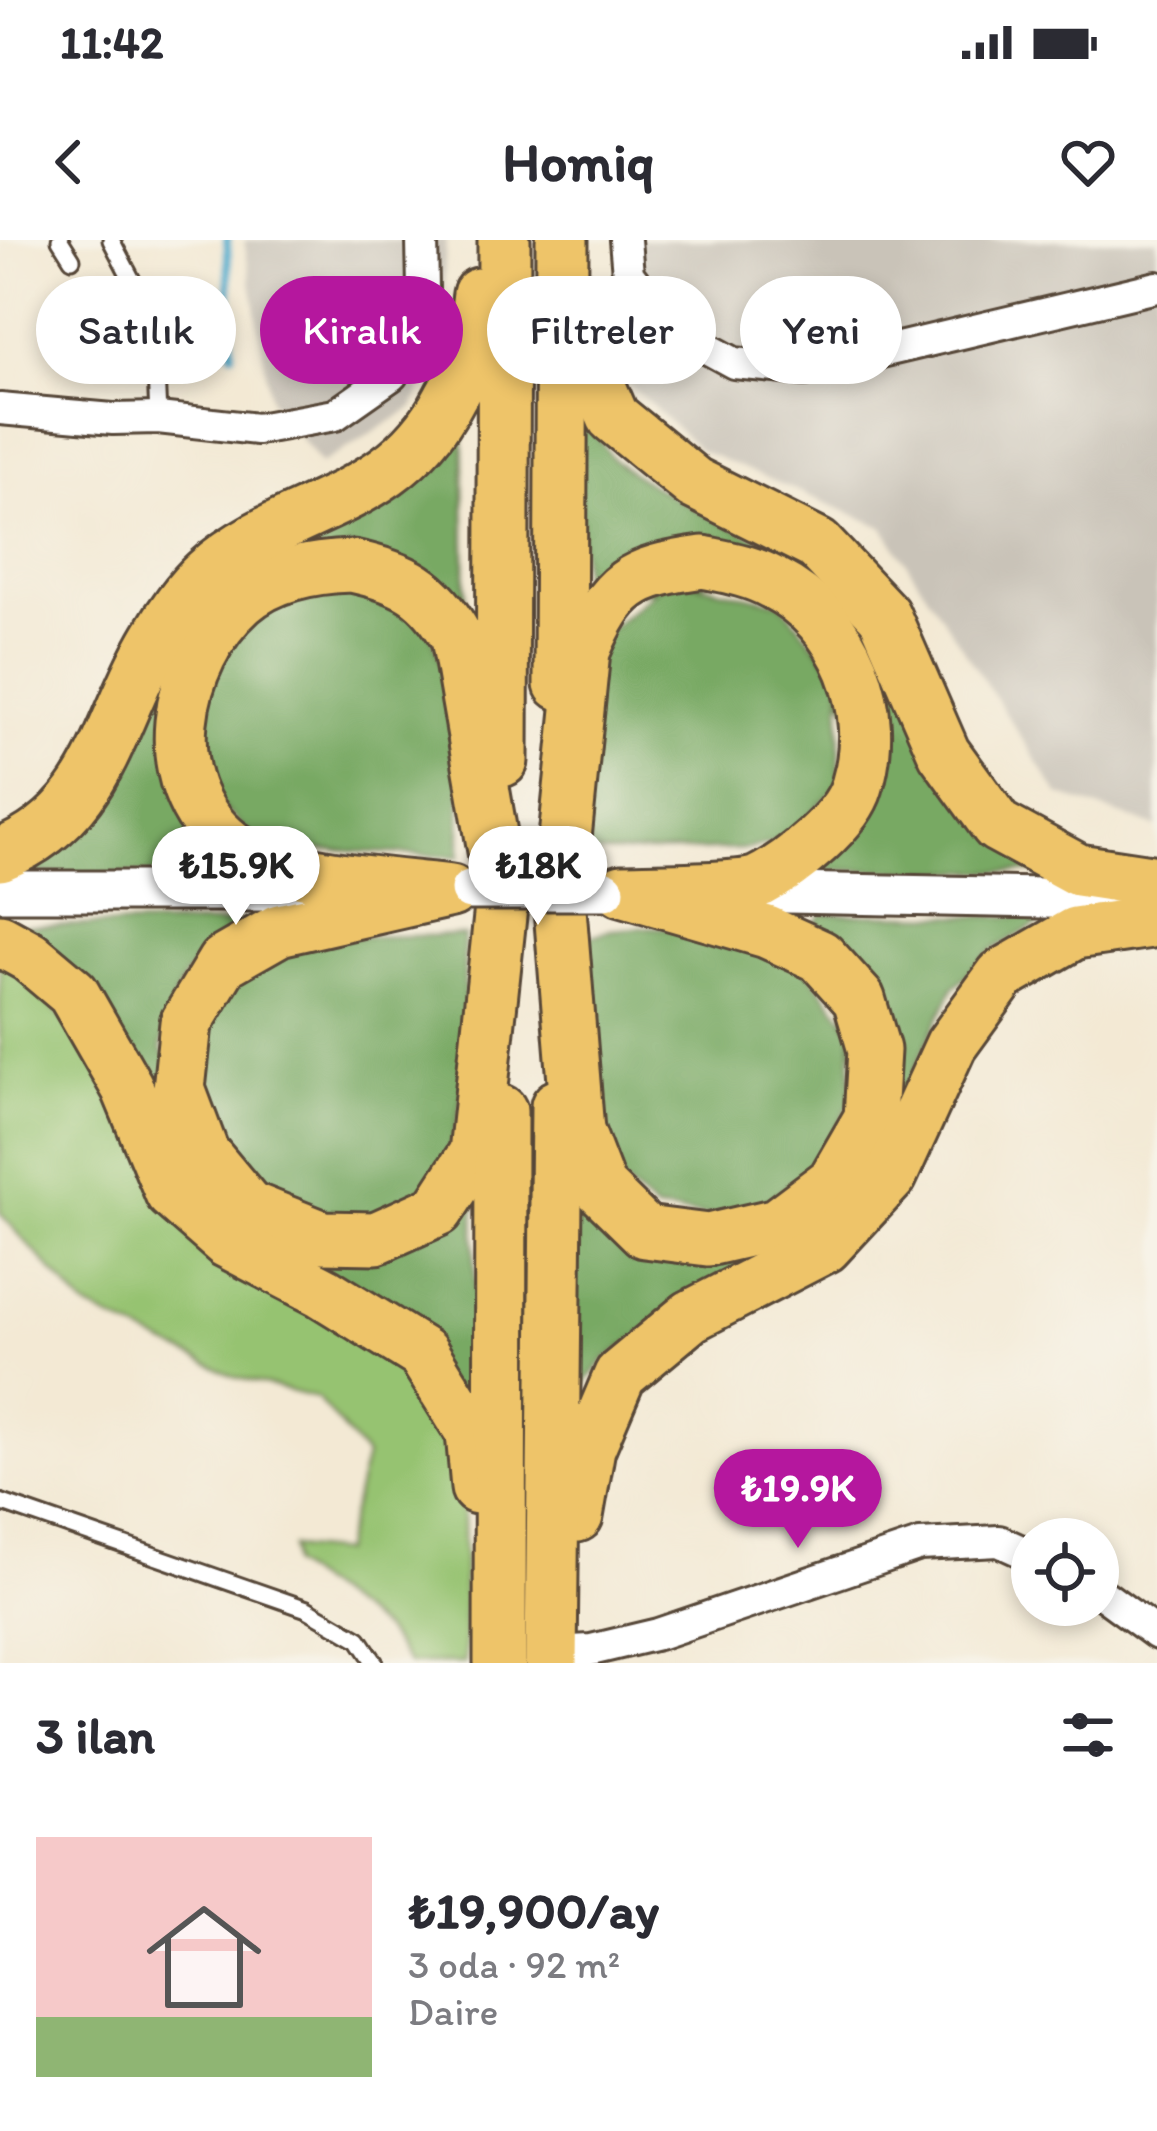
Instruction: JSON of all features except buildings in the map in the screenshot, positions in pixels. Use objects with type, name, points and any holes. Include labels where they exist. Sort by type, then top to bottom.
[{"type":"highway","points":[[0,855],[23,846],[79,800],[157,638],[205,574],[265,537],[374,483],[439,419],[470,358],[487,240]]},
{"type":"highway","points":[[474,893],[279,930],[224,962],[186,1023],[179,1089],[203,1153],[248,1207],[323,1238],[376,1238],[438,1210],[475,1153],[474,893],[504,240]]},
{"type":"highway","points":[[562,240],[596,893],[578,1131],[600,1188],[644,1232],[708,1240],[777,1224],[833,1182],[870,1118],[874,1050],[859,999],[820,956],[767,932],[596,893]]},
{"type":"highway","points":[[573,240],[584,350],[613,417],[694,483],[818,544],[884,615],[944,753],[997,826],[1078,870],[1157,882]]},
{"type":"highway","points":[[571,1657],[596,893],[584,651],[599,615],[628,581],[664,567],[703,562],[777,584],[812,610],[838,639],[853,670],[864,703],[864,748],[857,789],[821,836],[757,883],[596,893]]},
{"type":"highway","points":[[474,893],[289,870],[230,845],[190,798],[181,760],[188,677],[210,639],[242,600],[286,574],[352,566],[391,574],[422,592],[457,638],[474,893],[496,1663]]},
{"type":"highway","points":[[571,1657],[589,1448],[620,1376],[691,1316],[825,1247],[891,1176],[951,1045],[1003,975],[1075,933],[1157,921]]},
{"type":"highway","points":[[0,940],[29,956],[73,993],[127,1087],[172,1192],[226,1242],[322,1292],[423,1354],[472,1433],[496,1663]]},
{"type":"street","points":[[0,409],[257,429],[335,415],[392,375],[423,289],[422,240]]},
{"type":"street","points":[[626,240],[628,274],[670,328],[734,363],[805,370],[1157,287]]},
{"type":"street","points":[[0,395],[117,406],[158,418]]},
{"type":"street","points":[[0,891],[1157,900]]},
{"type":"street","points":[[571,1657],[658,1634],[920,1545],[999,1541],[1011,1546]]},
{"type":"street","points":[[1119,1606],[1157,1634]]},
{"type":"lane","points":[[60,240],[72,260]]},
{"type":"lane","points":[[111,240],[154,322],[158,418]]},
{"type":"lane","points":[[0,1502],[307,1609],[359,1639],[375,1663]]},
{"type":"shaded area","points":[[244,240],[446,240],[444,276],[260,276],[260,335]]},
{"type":"shaded area","points":[[619,240],[1157,240],[1157,827],[1059,795],[883,527],[700,450],[629,384],[716,384],[716,276],[619,276]]},
{"type":"shaded area","points":[[268,384],[423,384],[413,408],[321,464],[271,401]]},
{"type":"green space","points":[[573,402],[613,459],[636,476],[711,518],[791,554],[838,589],[1050,872],[799,870],[876,771],[784,569],[584,601]]},
{"type":"green space","points":[[463,406],[466,616],[349,547],[168,671],[249,874],[0,874],[161,644]]},
{"type":"green space","points":[[670,578],[781,603],[841,678],[839,785],[783,840],[748,849],[577,854],[592,644]]},
{"type":"green space","points":[[304,582],[421,606],[461,718],[460,857],[289,848],[254,838],[199,783],[209,658]]},
{"type":"green space","points":[[822,914],[1040,917],[1043,921],[992,950],[953,988],[863,1178],[604,1360],[587,1381],[570,1420],[567,1171],[694,1253],[872,1124],[829,941],[814,924]]},
{"type":"green space","points":[[239,923],[207,949],[185,977],[170,1009],[161,1049],[297,1245],[474,1177],[476,1412],[284,1264],[0,926]]},
{"type":"green space","points":[[649,927],[708,930],[794,953],[851,1028],[851,1101],[817,1165],[760,1205],[716,1217],[655,1210],[604,1166],[585,938]]},
{"type":"green space","points":[[464,935],[464,1067],[454,1136],[443,1165],[421,1192],[372,1221],[283,1205],[227,1157],[191,1070],[233,964],[347,937]]},
{"type":"green space","points":[[0,955],[391,1346],[457,1457],[463,1509],[465,1663],[408,1663],[384,1630],[292,1565],[292,1547],[342,1552],[366,1456],[317,1398],[236,1377],[85,1307],[0,1213]]},
{"type":"waterway","points":[[227,240],[229,276]]}]
